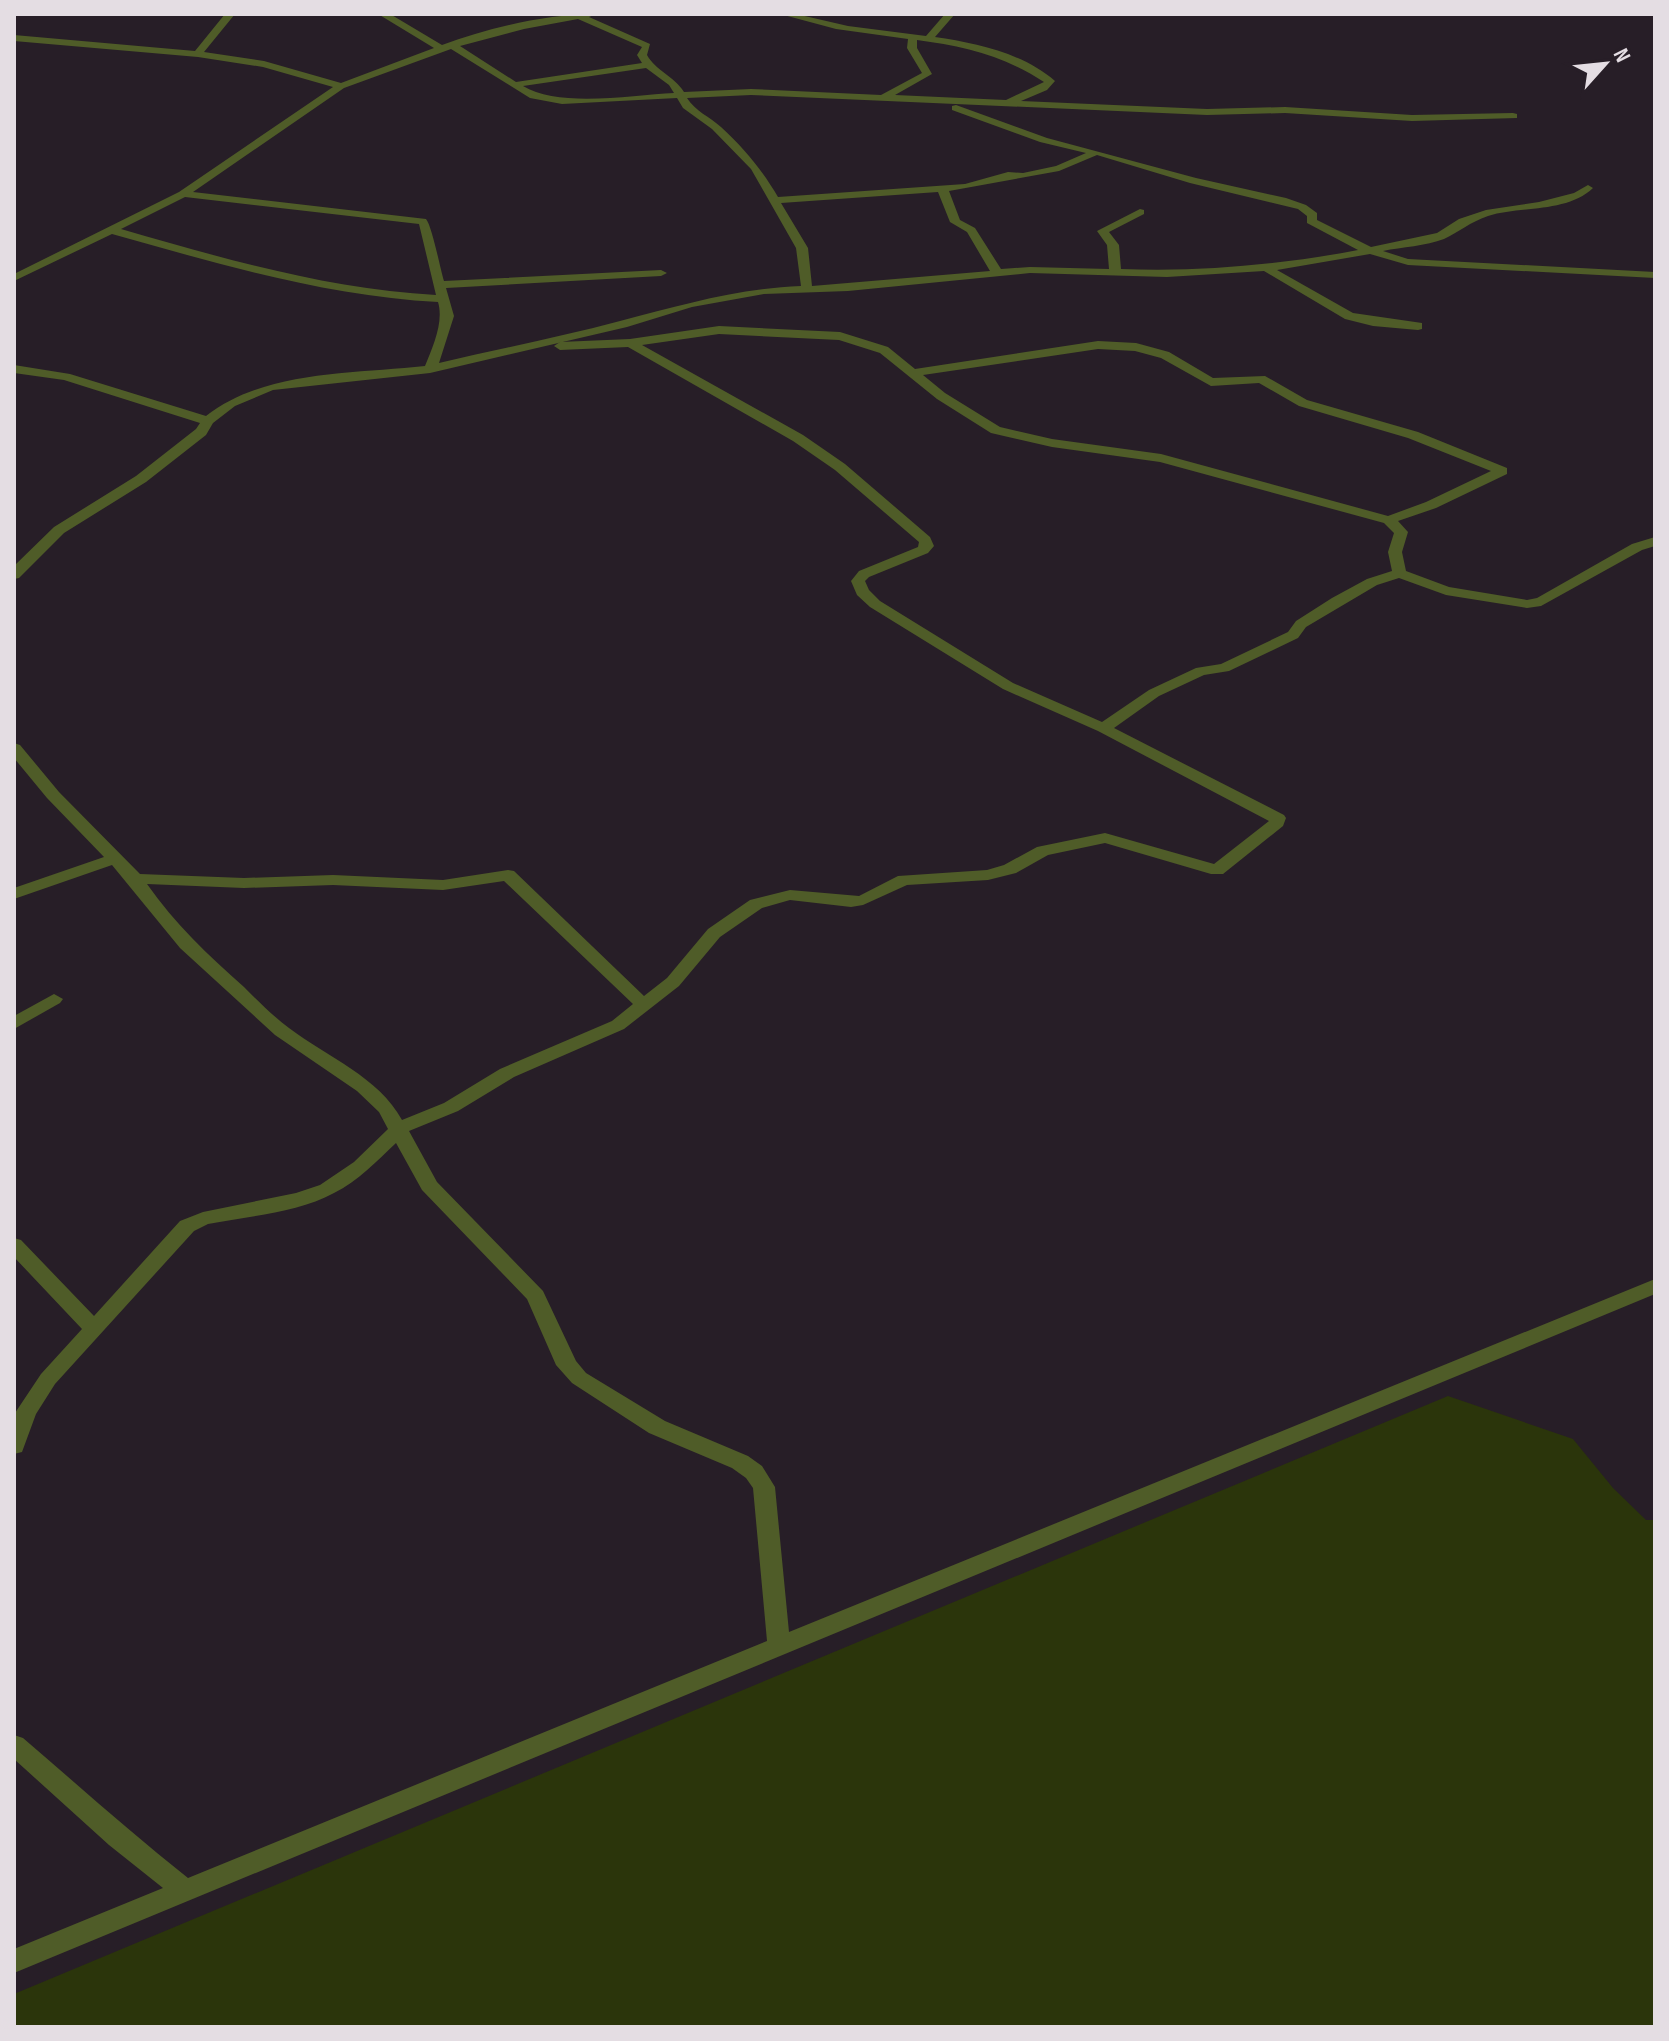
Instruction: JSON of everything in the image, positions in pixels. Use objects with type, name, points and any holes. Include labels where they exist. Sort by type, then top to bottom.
[{"type":"street","points":[[198,54],[230,14]]},
{"type":"street","points":[[383,14],[440,48]]},
{"type":"street","points":[[14,278],[183,194],[341,86],[440,48],[498,32],[591,14]]},
{"type":"street","points":[[785,14],[884,34],[955,41],[1003,55],[1050,81],[1049,85],[1004,105]]},
{"type":"street","points":[[929,38],[950,14]]},
{"type":"street","points":[[579,16],[644,44],[647,49],[642,55],[648,65],[673,83],[681,96],[755,167],[802,248],[807,288]]},
{"type":"street","points":[[884,97],[927,74],[912,48],[913,37]]},
{"type":"street","points":[[14,38],[198,54],[264,64],[341,86]]},
{"type":"street","points":[[452,45],[530,95],[562,101],[751,92],[1207,112],[1285,110],[1412,118],[1513,116]]},
{"type":"street","points":[[513,85],[648,65]]},
{"type":"street","points":[[936,101],[1044,140],[1302,207],[1313,215],[1311,221],[1370,252],[1430,265],[1655,275]]},
{"type":"street","points":[[774,200],[972,186],[1008,175],[1059,168],[1096,152]]},
{"type":"street","points":[[942,188],[955,222],[973,232],[998,274]]},
{"type":"street","points":[[14,575],[59,530],[141,479],[201,432],[208,421],[231,403],[271,387],[430,369],[646,318],[690,304],[764,291],[848,288],[1030,270],[1115,270],[1167,274],[1266,268],[1370,252],[1441,236],[1463,221],[1490,212],[1539,205],[1578,195],[1588,188]]},
{"type":"street","points":[[183,194],[422,221],[426,225],[427,242],[448,316],[441,330],[439,351],[430,369]]},
{"type":"street","points":[[1115,270],[1113,245],[1103,231],[1140,212]]},
{"type":"street","points":[[112,230],[259,272],[389,296],[443,299]]},
{"type":"street","points":[[1266,268],[1349,316],[1373,322],[1418,326]]},
{"type":"street","points":[[440,285],[661,273]]},
{"type":"street","points":[[529,346],[630,343],[719,330],[824,334],[884,350],[974,418],[996,430],[1022,438],[1161,458],[1389,520],[1401,532],[1395,552],[1399,573]]},
{"type":"street","points":[[14,1446],[26,1413],[48,1379],[187,1226],[203,1219],[300,1199],[327,1189],[361,1166],[400,1128],[451,1107],[507,1073],[596,1036],[644,1005],[673,982],[724,924],[756,904],[775,898],[807,895],[851,902],[863,900],[904,880],[988,875],[1010,869],[1043,851],[1105,838],[1217,870],[1277,823],[1278,818],[1272,814],[1103,728],[1008,686],[875,604],[862,592],[858,581],[864,574],[923,550],[927,546],[925,540],[840,467],[798,438],[630,343]]},
{"type":"street","points":[[914,373],[1098,345],[1136,347],[1165,355],[1211,382],[1261,379],[1303,403],[1413,435],[1502,471],[1431,505],[1389,520]]},
{"type":"street","points":[[14,369],[66,377],[208,421]]},
{"type":"street","points":[[1103,728],[1154,693],[1201,671],[1224,668],[1293,635],[1301,624],[1372,582],[1399,573],[1446,591],[1527,604],[1541,602],[1637,547],[1655,541]]},
{"type":"street","points":[[14,748],[53,795],[135,879],[166,923],[232,988],[281,1031],[364,1087],[387,1109],[429,1186],[466,1226],[518,1274],[536,1296],[567,1365],[579,1378],[657,1427],[740,1462],[754,1472],[764,1487],[779,1645]]},
{"type":"street","points":[[14,894],[116,858]]},
{"type":"street","points":[[135,879],[244,883],[333,880],[443,885],[508,875],[644,1005]]},
{"type":"street","points":[[14,1024],[54,999]]},
{"type":"street","points":[[14,1245],[93,1328]]},
{"type":"street","points":[[14,1961],[1655,1286]]},
{"type":"street","points":[[14,1745],[118,1838],[184,1890]]},
{"type":"green space","points":[[1448,1396],[1573,1439],[1613,1488],[1646,1520],[1655,1520],[1655,2027],[14,2027],[14,1994]]}]
